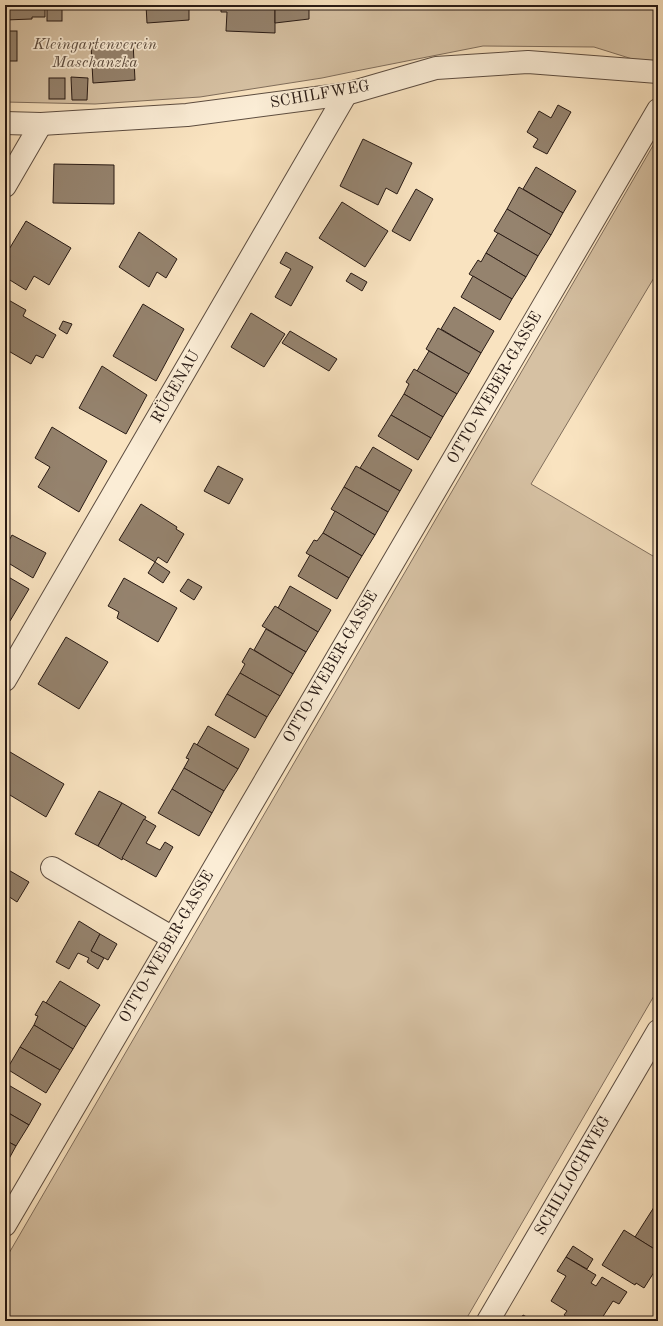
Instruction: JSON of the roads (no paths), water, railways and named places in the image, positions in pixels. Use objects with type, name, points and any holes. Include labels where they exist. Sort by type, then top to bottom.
[{"type":"street","name":"SCHILFWEG","points":[[5,123],[42,124],[187,114],[346,94],[436,68],[528,62],[658,72]]},
{"type":"street","name":"RÜGENAU","points":[[5,680],[346,94]]},
{"type":"street","name":"OTTO-WEBER-GASSE","points":[[5,1225],[658,110]]},
{"type":"street","points":[[5,186],[42,124]]},
{"type":"street","points":[[52,868],[173,938]]},
{"type":"street","name":"SCHILLOCHWEG","points":[[488,1321],[658,1031]]},
{"type":"park label","name":"Kleingartenverein Maschanzka","points":[[95,54]]}]
